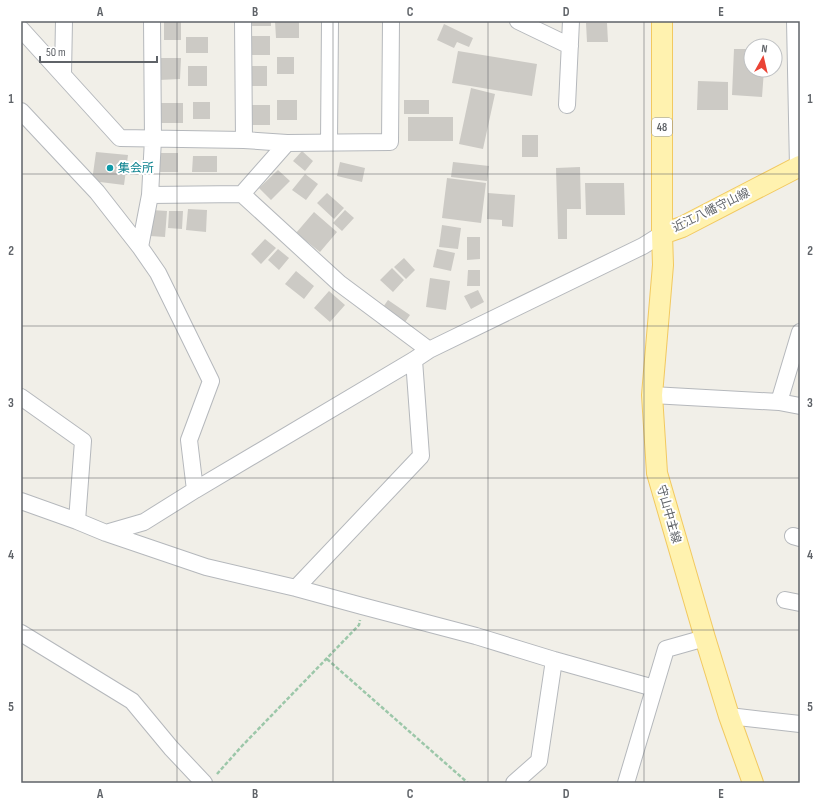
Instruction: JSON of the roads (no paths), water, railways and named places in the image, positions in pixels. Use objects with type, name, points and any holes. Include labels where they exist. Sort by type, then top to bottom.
[{"type":"main road","name":"近江八幡守山線","points":[[662,21],[662,234],[682,227],[799,166]]},
{"type":"main road","name":"守山中主線","points":[[662,234],[663,265],[652,395],[657,473],[729,716],[753,783]]},
{"type":"street","points":[[62,74],[64,21]]},
{"type":"street","points":[[140,247],[150,194],[154,139],[152,21]]},
{"type":"street","points":[[243,21],[244,140]]},
{"type":"street","points":[[329,142],[330,21]]},
{"type":"street","points":[[21,29],[120,138],[244,140],[287,143],[390,142],[391,21]]},
{"type":"street","points":[[518,21],[570,46]]},
{"type":"street","points":[[567,105],[571,21]]},
{"type":"street","points":[[795,21],[799,166]]},
{"type":"street","points":[[21,111],[97,192],[140,247],[158,273],[211,381],[189,440],[194,490]]},
{"type":"street","points":[[242,194],[287,143]]},
{"type":"street","points":[[150,194],[242,194],[338,283],[429,350]]},
{"type":"street","points":[[106,533],[144,522],[194,490],[429,350],[643,246],[662,234]]},
{"type":"street","points":[[779,402],[800,332]]},
{"type":"street","points":[[296,588],[421,456],[414,360]]},
{"type":"street","points":[[652,395],[779,402],[800,406]]},
{"type":"street","points":[[21,397],[83,441],[78,521]]},
{"type":"street","points":[[21,501],[78,521],[106,533],[206,567],[296,588],[476,636],[654,688]]},
{"type":"street","points":[[21,633],[132,701],[171,748],[209,780]]},
{"type":"street","points":[[626,783],[666,649],[705,638]]},
{"type":"street","points":[[514,783],[539,762],[554,660]]},
{"type":"street","points":[[729,716],[800,724]]},
{"type":"place","name":"集会所","points":[[110,168]]}]
